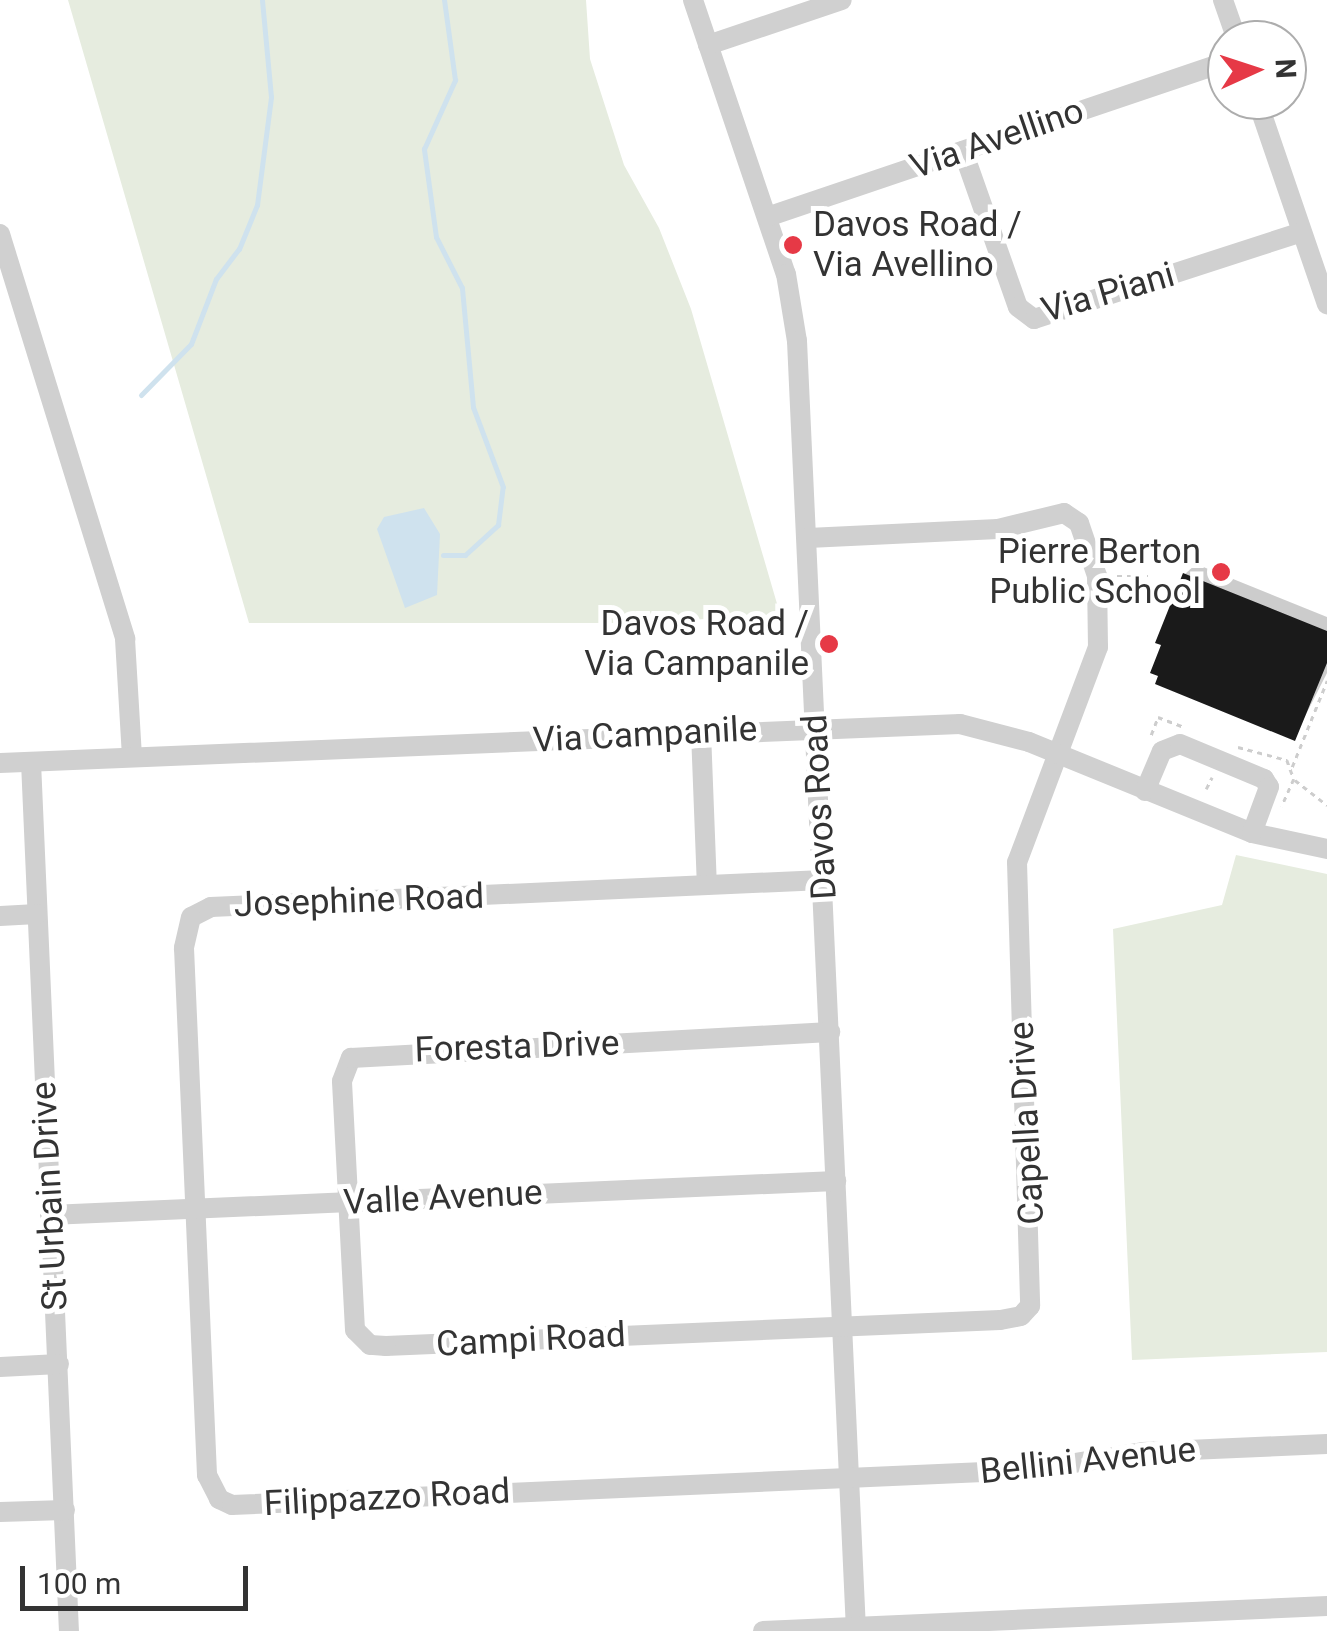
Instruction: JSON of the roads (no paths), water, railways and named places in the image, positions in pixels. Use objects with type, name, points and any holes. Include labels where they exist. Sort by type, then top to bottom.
[{"type":"street","name":"Davos Road","points":[[693,0],[767,217],[795,318],[856,1629]]},
{"type":"street","points":[[708,46],[842,0]]},
{"type":"street","name":"Via Avellino","points":[[767,217],[1207,68]]},
{"type":"street","points":[[1264,120],[1327,304]]},
{"type":"street","name":"Via Piani","points":[[963,151],[1018,308],[1034,319],[1300,232]]},
{"type":"street","points":[[0,234],[125,639],[132,757]]},
{"type":"street","points":[[808,538],[998,529],[1064,513],[1075,518],[1097,576],[1102,621],[1056,753]]},
{"type":"street","name":"Via Campanile","points":[[0,763],[960,724],[1056,753],[1252,834],[1327,850]]},
{"type":"street","points":[[701,732],[707,886]]},
{"type":"street","points":[[1146,791],[1162,751],[1180,744],[1264,779],[1268,787],[1252,834]]},
{"type":"street","name":"Capella Drive","points":[[842,1326],[1000,1320],[1020,1316],[1030,1306],[1017,862],[1056,753]]},
{"type":"street","name":"St Urbain Drive","points":[[31,762],[69,1631]]},
{"type":"street","name":"Josephine Road","points":[[196,1209],[184,948],[185,929],[200,909],[824,880]]},
{"type":"street","points":[[0,916],[37,914]]},
{"type":"street","name":"Foresta Drive","points":[[347,1203],[342,1081],[344,1068],[362,1054],[830,1032]]},
{"type":"street","name":"Valle Avenue","points":[[50,1215],[836,1181]]},
{"type":"street","name":"Campi Road","points":[[347,1203],[355,1330],[370,1344],[842,1326]]},
{"type":"street","name":"Filippazzo Road","points":[[196,1209],[208,1475],[219,1499],[232,1505],[850,1478]]},
{"type":"street","points":[[0,1366],[59,1364]]},
{"type":"street","name":"Bellini Avenue","points":[[850,1478],[1064,1468],[1143,1452],[1327,1444]]},
{"type":"street","points":[[0,1512],[65,1510]]},
{"type":"street","points":[[763,1631],[1327,1606]]},
{"type":"water","points":[[424,508],[440,534],[437,595],[405,608],[377,529],[384,517]]},
{"type":"waterway","points":[[141,395],[191,344],[216,279],[239,249],[257,205],[271,97],[262,0]]},
{"type":"waterway","points":[[443,555],[465,555],[498,525],[503,487],[473,407],[462,288],[436,237],[424,149],[455,80],[444,0]]},
{"type":"place","name":"Davos Road / Via Avellino","points":[[793,245]]},
{"type":"place","name":"Pierre Berton Public School","points":[[1221,572]]},
{"type":"place","name":"Davos Road / Via Campanile","points":[[829,644]]}]
